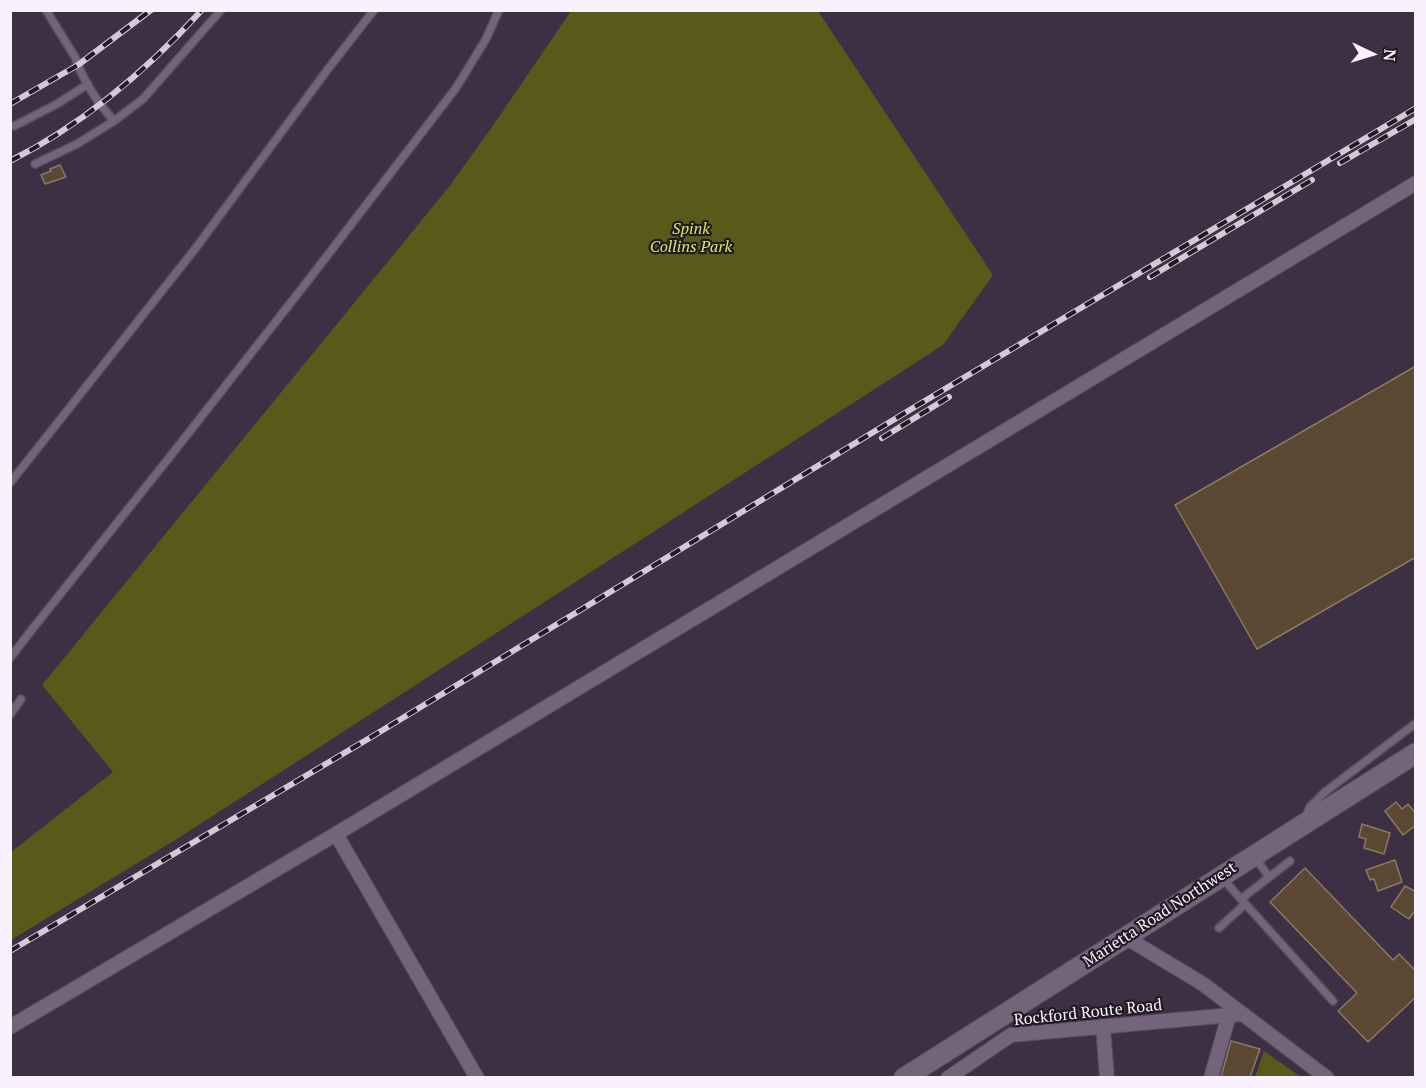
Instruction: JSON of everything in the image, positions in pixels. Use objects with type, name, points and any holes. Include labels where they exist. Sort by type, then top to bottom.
[{"type":"main road","name":"Marietta Road Northwest","points":[[904,1077],[1416,753]]},
{"type":"street","points":[[10,1027],[336,834],[1416,183]]},
{"type":"street","points":[[336,834],[477,1077]]},
{"type":"street","points":[[1125,937],[1203,984],[1236,1015],[1327,1077]]},
{"type":"street","points":[[1211,1077],[1236,1015]]},
{"type":"street","name":"Rockford Route Road","points":[[948,1077],[1011,1035],[1236,1015]]},
{"type":"street","points":[[1103,1027],[1107,1077]]},
{"type":"lane","points":[[46,10],[75,57],[100,105],[114,121]]},
{"type":"lane","points":[[35,164],[77,144],[114,121],[143,99],[221,10]]},
{"type":"lane","points":[[10,483],[195,249],[374,10]]},
{"type":"lane","points":[[10,658],[310,278],[456,88],[486,39],[499,10]]},
{"type":"lane","points":[[14,126],[57,104],[88,84]]},
{"type":"lane","points":[[10,715],[21,699]]},
{"type":"lane","points":[[1301,825],[1310,807],[1325,792],[1416,723]]},
{"type":"lane","points":[[1254,855],[1269,877]]},
{"type":"lane","points":[[1219,928],[1243,901],[1290,861]]},
{"type":"lane","points":[[1220,876],[1333,1001]]},
{"type":"green space","name":"Spink Collins Park","points":[[571,11],[818,11],[993,275],[943,345],[180,837],[11,940],[11,852],[113,772],[42,685],[448,188]]},
{"type":"green space","points":[[1264,1051],[1301,1077],[1255,1077]]},
{"type":"building","points":[[60,165],[66,177],[45,184],[41,175]]},
{"type":"building","points":[[1416,366],[1416,557],[1257,649],[1175,505]]},
{"type":"building","points":[[1396,802],[1402,809],[1408,804],[1416,814],[1416,825],[1403,835],[1385,811]]},
{"type":"building","points":[[1362,824],[1390,833],[1384,854],[1364,848],[1366,839],[1359,837]]},
{"type":"building","points":[[1395,860],[1402,882],[1378,891],[1374,879],[1370,880],[1366,870]]},
{"type":"building","points":[[1305,868],[1393,960],[1399,954],[1416,971],[1416,997],[1368,1042],[1338,1011],[1357,993],[1270,902]]},
{"type":"building","points":[[1405,886],[1416,892],[1416,909],[1409,919],[1391,907]]},
{"type":"building","points":[[1231,1041],[1260,1049],[1250,1077],[1221,1077]]},
{"type":"railway","points":[[10,104],[78,65],[151,10]]},
{"type":"railway","points":[[10,161],[89,113],[159,54],[202,10]]},
{"type":"railway","points":[[10,951],[373,736],[913,408],[1416,108]]},
{"type":"railway","points":[[1340,163],[1416,119]]},
{"type":"railway","points":[[1150,277],[1312,180]]},
{"type":"railway","points":[[882,438],[949,397]]}]
